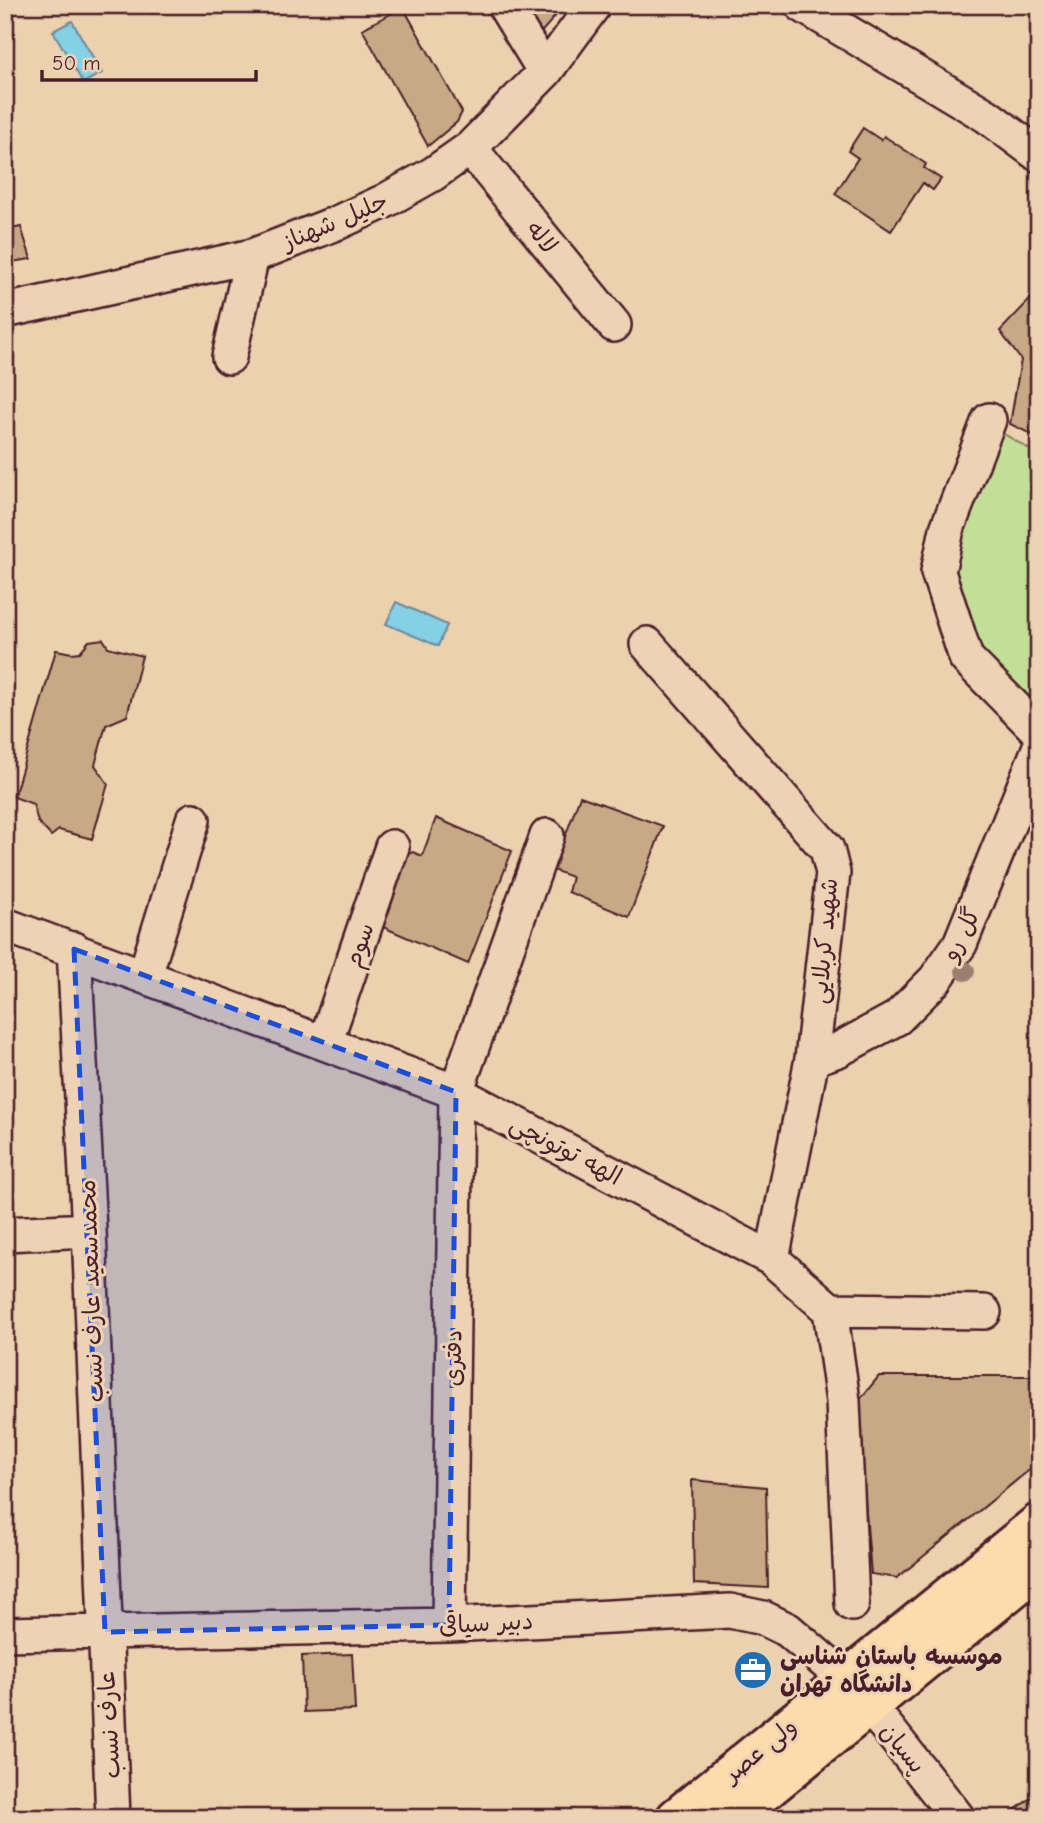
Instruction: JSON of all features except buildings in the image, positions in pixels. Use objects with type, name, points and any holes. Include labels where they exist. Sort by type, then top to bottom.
[{"type":"main road","name":"ولی عصر","points":[[676,1818],[1039,1523]]},
{"type":"main road","name":"ولی عصر","points":[[732,1818],[1039,1567]]},
{"type":"street","points":[[504,5],[545,72]]},
{"type":"street","name":"جلیل شهناز","points":[[5,311],[252,256],[385,201],[433,174],[470,148],[545,72],[594,5]]},
{"type":"street","points":[[802,5],[987,116],[1039,155]]},
{"type":"street","name":"لاله","points":[[470,148],[614,325]]},
{"type":"street","points":[[229,357],[252,256]]},
{"type":"street","points":[[989,420],[947,529],[938,572],[966,659],[1039,732]]},
{"type":"street","name":"شهید کربلایی","points":[[647,644],[827,849],[833,873],[812,1059],[772,1259]]},
{"type":"street","name":"گل رو","points":[[812,1059],[838,1050],[897,1018],[935,981],[960,944],[1039,749]]},
{"type":"street","points":[[145,975],[193,820]]},
{"type":"street","name":"دفتری","points":[[449,1625],[456,1092],[547,836]]},
{"type":"street","name":"سوم","points":[[325,1043],[392,847]]},
{"type":"street","name":"الهه توتونچی","points":[[5,925],[456,1092],[772,1259],[830,1310]]},
{"type":"street","name":"محمدسعید عارف نسب","points":[[74,949],[89,1230],[105,1632]]},
{"type":"street","points":[[5,1234],[89,1230]]},
{"type":"street","points":[[852,1604],[843,1401],[830,1310],[984,1312]]},
{"type":"street","name":"دبیر سیاقی","points":[[5,1634],[449,1625],[730,1611],[763,1618],[788,1630],[846,1680]]},
{"type":"street","name":"عارف نسب","points":[[105,1632],[113,1818]]},
{"type":"street","name":"پسیان","points":[[846,1680],[958,1818]]},
{"type":"highlighted area","points":[[74,949],[456,1092],[449,1625],[105,1632]]},
{"type":"green space","points":[[999,431],[1039,455],[1039,711],[975,649],[949,569]]},
{"type":"water","points":[[72,21],[102,73],[83,83],[53,31]]},
{"type":"water","points":[[396,602],[447,625],[438,646],[386,624]]},
{"type":"place","name":"موسسه باستان شناسی دانشگاه تهران","points":[[753,1670]]}]
